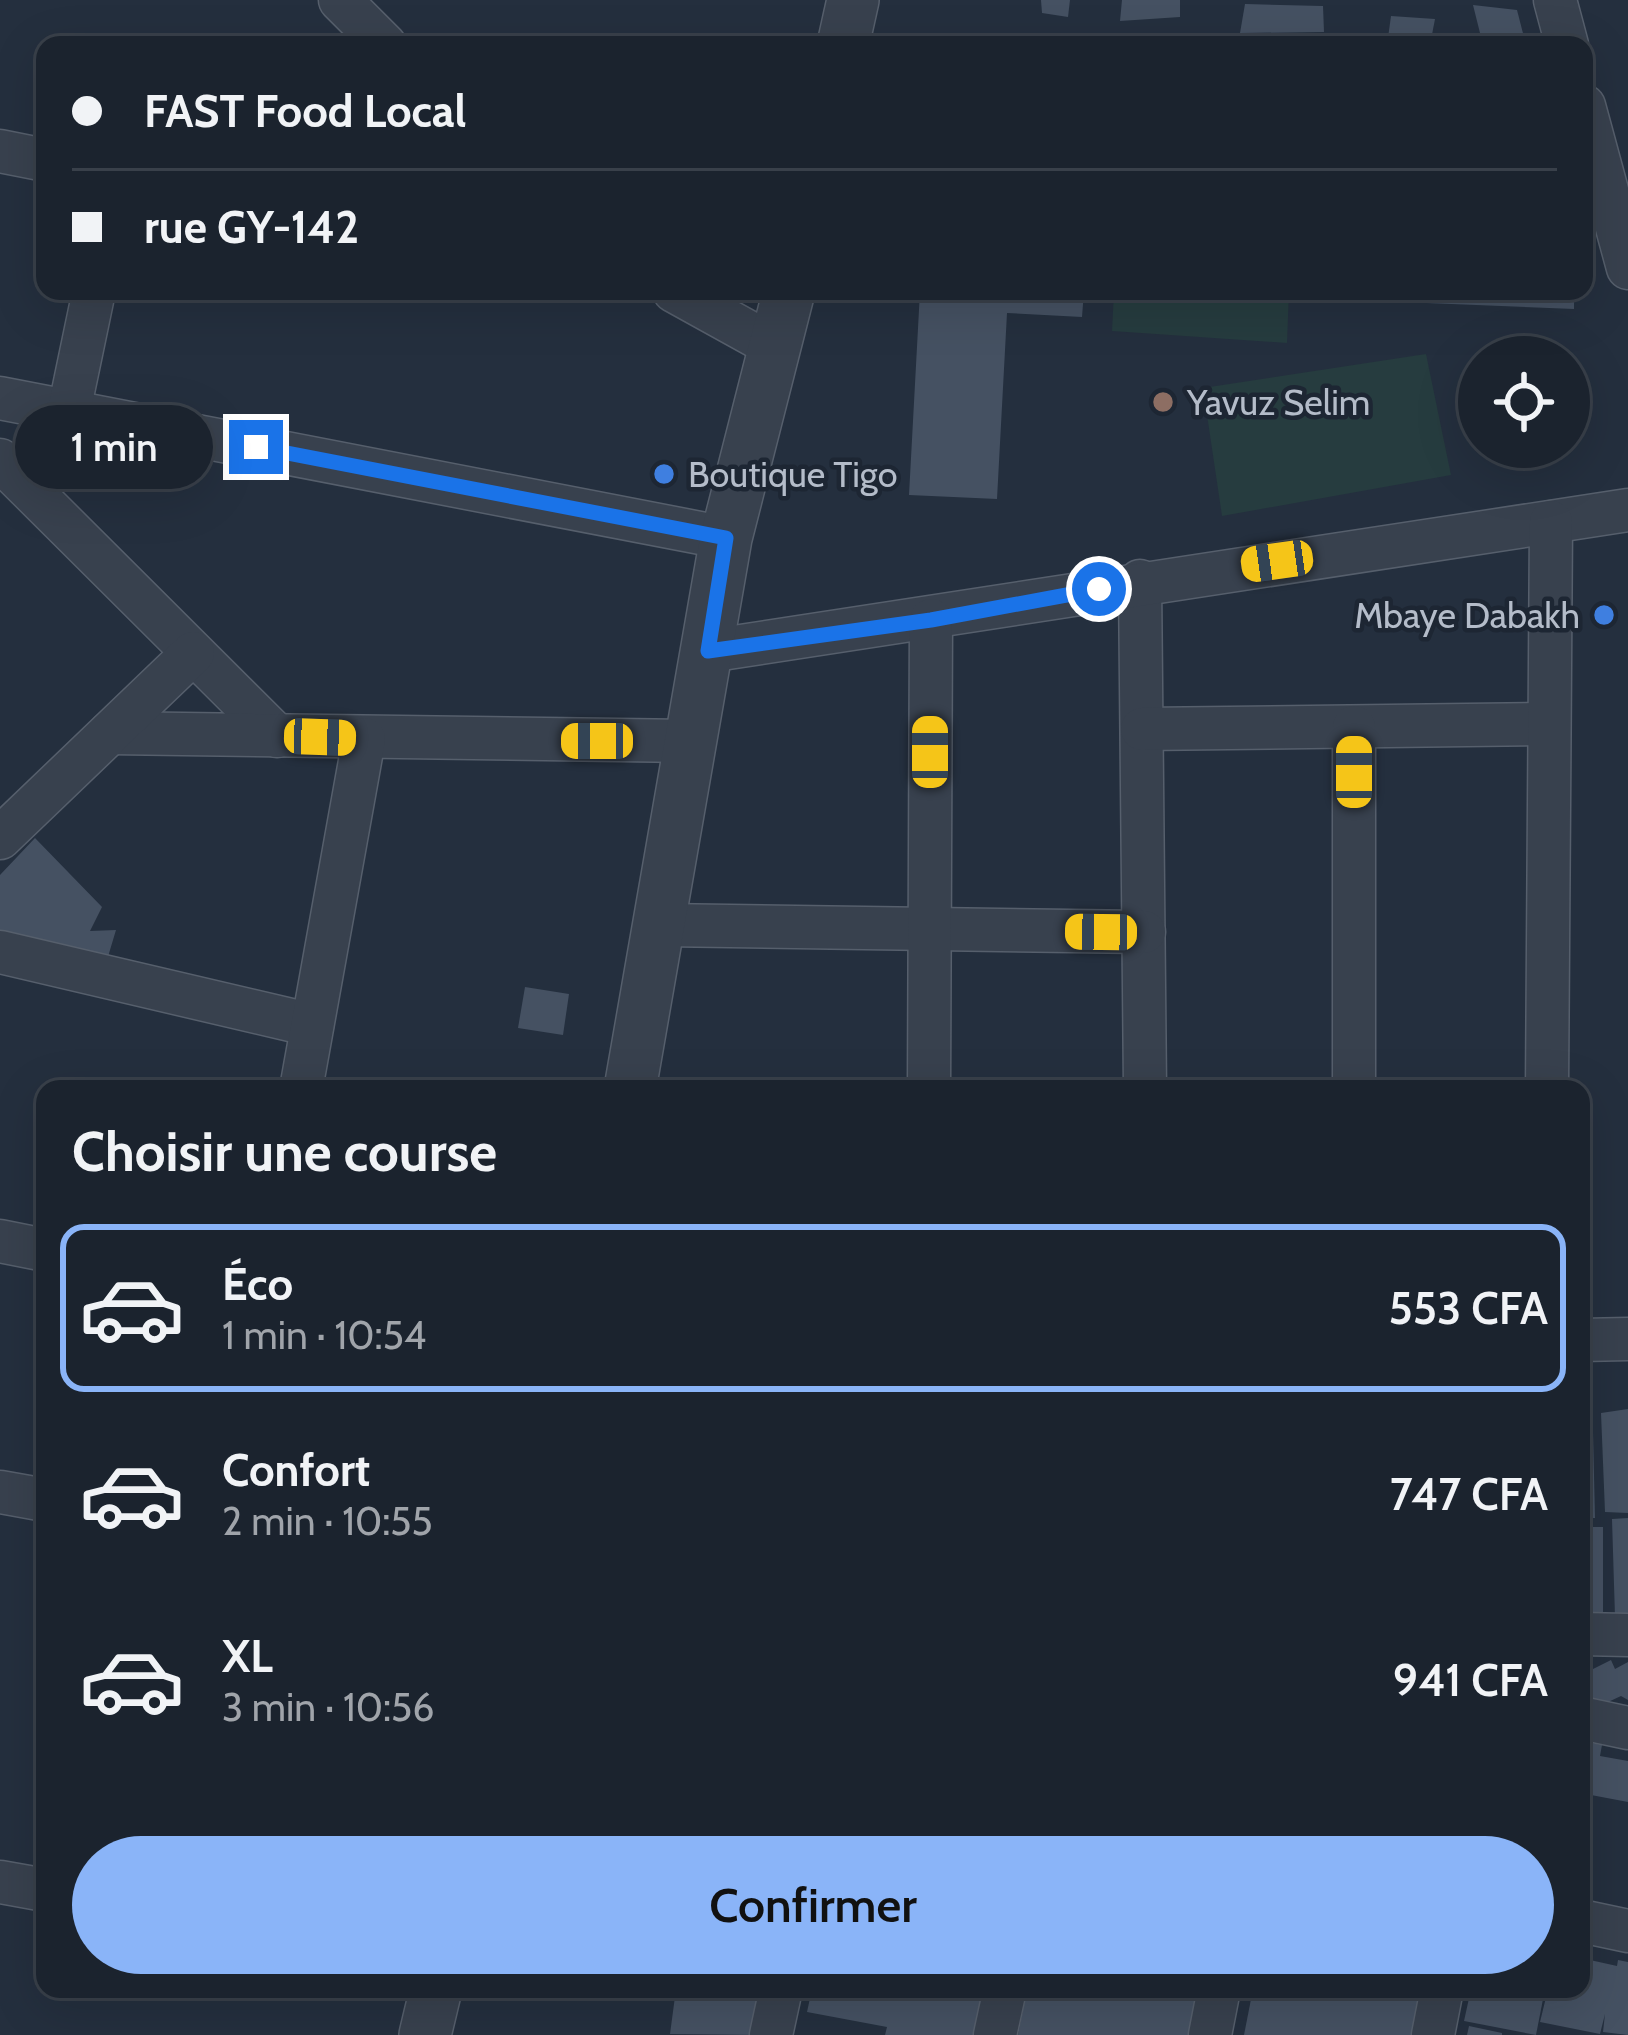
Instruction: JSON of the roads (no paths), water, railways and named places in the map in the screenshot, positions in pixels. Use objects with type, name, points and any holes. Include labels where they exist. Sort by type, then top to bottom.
[{"type":"street","points":[[340,0],[376,36]]},
{"type":"street","points":[[845,36],[853,0]]},
{"type":"street","points":[[1555,0],[1565,36]]},
{"type":"street","points":[[1593,139],[1628,268]]},
{"type":"street","points":[[0,151],[36,158]]},
{"type":"street","points":[[69,411],[92,300]]},
{"type":"street","points":[[690,300],[777,348]]},
{"type":"street","points":[[631,1080],[662,925],[726,538],[787,300]]},
{"type":"street","points":[[0,398],[726,538]]},
{"type":"street","points":[[0,460],[277,736]]},
{"type":"street","points":[[708,651],[931,620],[1140,581],[1628,510]]},
{"type":"street","points":[[1547,1080],[1551,522]]},
{"type":"street","points":[[1140,581],[1145,1080]]},
{"type":"street","points":[[929,1080],[931,620]]},
{"type":"street","points":[[0,838],[194,653]]},
{"type":"street","points":[[1142,729],[1550,724]]},
{"type":"street","points":[[1354,727],[1354,1080]]},
{"type":"street","points":[[110,733],[691,741]]},
{"type":"street","points":[[303,1080],[364,739]]},
{"type":"street","points":[[662,925],[1144,932]]},
{"type":"street","points":[[0,952],[312,1025]]},
{"type":"street","points":[[0,1241],[36,1248]]},
{"type":"street","points":[[1590,1340],[1628,1340]]},
{"type":"street","points":[[0,1492],[36,1498]]},
{"type":"street","points":[[1590,1634],[1628,1635]]},
{"type":"street","points":[[1590,1720],[1628,1728]]},
{"type":"street","points":[[0,1882],[36,1888]]},
{"type":"street","points":[[1590,1923],[1628,1931]]},
{"type":"street","points":[[425,2035],[434,1998]]},
{"type":"street","points":[[771,2035],[779,1998]]},
{"type":"street","points":[[995,2035],[1003,1998]]},
{"type":"street","points":[[1210,2035],[1217,1998]]},
{"type":"street","points":[[1433,2035],[1440,1998]]},
{"type":"place","name":"Yavuz Selim","points":[[1163,402]]},
{"type":"place","name":"Boutique Tigo","points":[[664,474]]},
{"type":"place","name":"Mbaye Dabakh","points":[[1604,615]]}]
